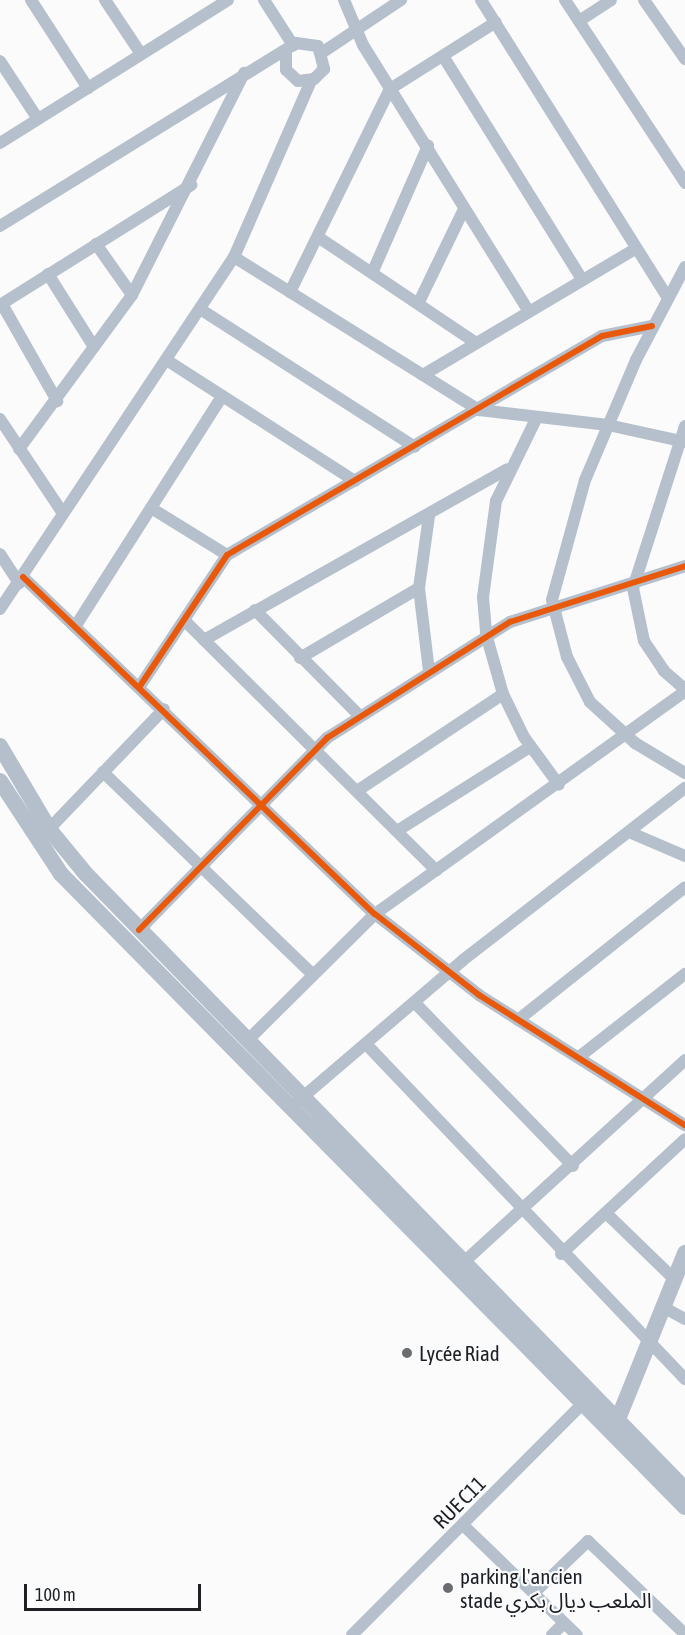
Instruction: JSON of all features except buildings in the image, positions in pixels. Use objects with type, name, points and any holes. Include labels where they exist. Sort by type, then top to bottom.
[{"type":"main road","points":[[0,746],[49,829],[139,930],[248,1040],[296,1102],[587,1399],[685,1489]]},
{"type":"main road","points":[[0,781],[61,873],[296,1102],[465,1261],[587,1399]]},
{"type":"main road","points":[[615,1426],[685,1253]]},
{"type":"main road","points":[[615,1426],[685,1507]]},
{"type":"street","points":[[31,0],[88,88]]},
{"type":"street","points":[[105,0],[141,54]]},
{"type":"street","points":[[0,143],[228,0]]},
{"type":"street","points":[[264,0],[289,49],[290,76],[311,81]]},
{"type":"street","points":[[344,0],[390,90],[428,146],[464,209],[528,310]]},
{"type":"street","points":[[323,52],[401,0]]},
{"type":"street","points":[[481,0],[667,297]]},
{"type":"street","points":[[565,0],[685,183]]},
{"type":"street","points":[[579,21],[611,0]]},
{"type":"street","points":[[644,0],[685,59]]},
{"type":"street","points":[[290,292],[390,90],[496,22]]},
{"type":"street","points":[[0,226],[244,73],[289,49],[311,42],[323,52],[324,69],[311,81],[234,257],[168,361],[62,512],[21,580],[0,609]]},
{"type":"street","points":[[443,56],[581,278]]},
{"type":"street","points":[[0,61],[38,119]]},
{"type":"street","points":[[19,449],[57,401],[132,295],[192,184],[244,73]]},
{"type":"street","points":[[372,271],[428,146]]},
{"type":"street","points":[[57,401],[1,304],[192,184]]},
{"type":"street","points":[[419,302],[464,209]]},
{"type":"street","points":[[318,237],[419,302],[475,342]]},
{"type":"street","points":[[96,244],[132,295]]},
{"type":"street","points":[[423,375],[581,278],[635,249]]},
{"type":"street","points":[[234,257],[479,410],[608,425],[682,441]]},
{"type":"street","points":[[685,269],[652,326],[608,425],[564,544],[553,606],[577,681],[625,735],[685,773]]},
{"type":"street","points":[[48,274],[94,347]]},
{"type":"street","points":[[200,309],[415,447]]},
{"type":"street","points":[[140,686],[227,555],[479,410],[602,336],[652,326]]},
{"type":"street","points":[[168,361],[355,481]]},
{"type":"street","points":[[75,627],[222,396]]},
{"type":"street","points":[[537,417],[507,469],[486,549],[486,634],[503,694],[530,747],[559,785]]},
{"type":"street","points":[[0,418],[62,512]]},
{"type":"street","points":[[248,1040],[375,914],[559,785],[685,690],[664,671],[644,641],[634,578],[682,441],[685,426]]},
{"type":"street","points":[[204,640],[429,516],[507,469]]},
{"type":"street","points":[[151,508],[227,555]]},
{"type":"street","points":[[429,516],[419,588],[429,671]]},
{"type":"street","points":[[0,554],[21,580],[140,686],[375,914],[448,973],[685,1125]]},
{"type":"street","points":[[139,930],[314,748],[360,716],[486,634],[553,606],[634,578],[685,566]]},
{"type":"street","points":[[300,658],[419,588]]},
{"type":"street","points":[[255,610],[300,658],[360,716]]},
{"type":"street","points":[[185,621],[436,870]]},
{"type":"street","points":[[357,790],[503,694]]},
{"type":"street","points":[[49,829],[164,709]]},
{"type":"street","points":[[397,831],[530,747]]},
{"type":"street","points":[[103,772],[312,974]]},
{"type":"street","points":[[296,1102],[448,973],[685,788]]},
{"type":"street","points":[[628,832],[685,856]]},
{"type":"street","points":[[518,1020],[685,887]]},
{"type":"street","points":[[579,1057],[685,974]]},
{"type":"street","points":[[415,1003],[573,1166]]},
{"type":"street","points":[[366,1044],[524,1211],[561,1254],[685,1378]]},
{"type":"street","points":[[465,1261],[624,1120],[641,1095],[685,1060]]},
{"type":"street","points":[[561,1254],[685,1138]]},
{"type":"street","points":[[606,1213],[674,1279]]},
{"type":"street","points":[[663,1307],[685,1319]]},
{"type":"street","name":"RUE C11","points":[[352,1635],[464,1526],[587,1399]]},
{"type":"street","points":[[464,1526],[577,1635]]},
{"type":"street","points":[[534,1593],[588,1541],[683,1626]]},
{"type":"street","points":[[552,1635],[564,1623]]},
{"type":"cycle path","points":[[140,686],[227,555],[602,336],[652,326]]},
{"type":"cycle path","points":[[139,930],[327,738],[510,622],[685,566]]},
{"type":"cycle path","points":[[23,577],[375,914],[479,995],[685,1125]]},
{"type":"place","name":"Lycée Riad","points":[[407,1353]]},
{"type":"place","name":"parking l'ancien stade الملعب ديال بكري","points":[[448,1588]]}]
